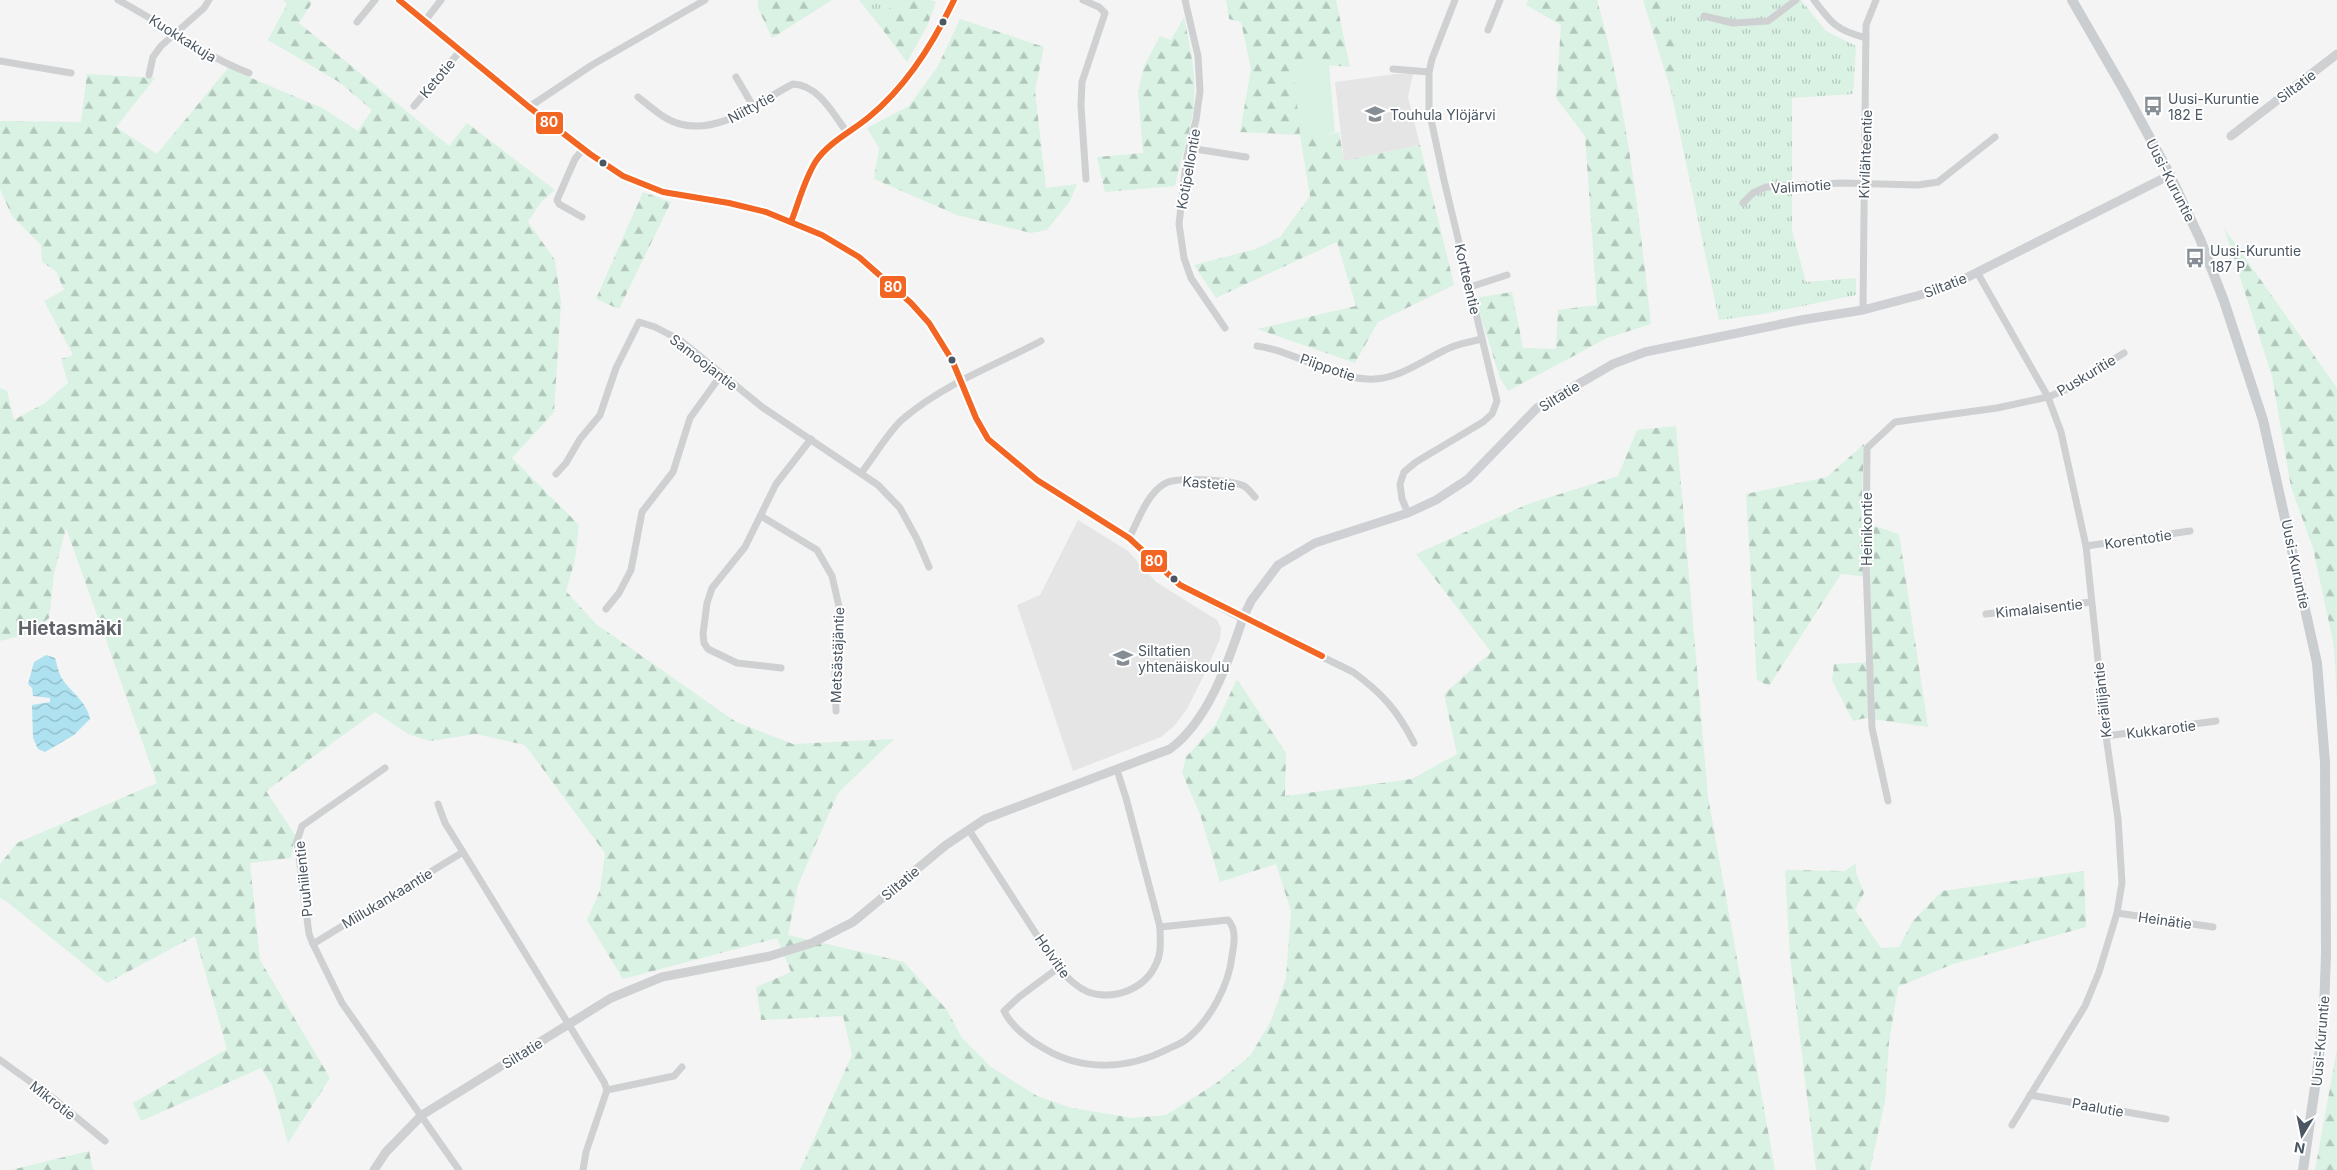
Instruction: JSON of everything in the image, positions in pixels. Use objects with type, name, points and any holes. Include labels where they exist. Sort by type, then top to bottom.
[{"type":"main road","name":"Uusi-Kuruntie","points":[[2072,0],[2170,175],[2200,239],[2224,300],[2263,420],[2318,663],[2325,762],[2326,954],[2324,1010],[2303,1170]]},
{"type":"main road","name":"Siltatie","points":[[1243,618],[1251,601],[1278,565],[1315,543],[1408,513],[1436,500],[1468,479],[1537,408],[1613,364],[1645,352],[1863,310],[1920,295],[1958,282],[2170,175]]},
{"type":"street","name":"Kuokkakuja","points":[[118,0],[177,34],[212,58],[249,73]]},
{"type":"street","points":[[148,75],[152,57],[161,46],[177,34],[204,8],[209,0]]},
{"type":"street","points":[[357,22],[375,0]]},
{"type":"street","points":[[400,0],[424,22],[529,107],[583,149],[624,176],[663,192],[729,203],[766,212],[843,246],[859,257],[911,303],[929,323],[946,350],[976,418],[988,439],[1038,480],[1128,538],[1180,586],[1345,668],[1369,683],[1393,706],[1414,743]]},
{"type":"street","points":[[424,22],[441,0]]},
{"type":"street","points":[[529,107],[592,65],[705,0]]},
{"type":"street","points":[[791,222],[816,162],[829,147],[879,108],[916,69],[945,21],[954,0]]},
{"type":"street","points":[[1083,0],[1099,7],[1106,14],[1082,82],[1086,179]]},
{"type":"street","name":"Kotipellontie","points":[[1185,0],[1200,74],[1196,120],[1181,192],[1179,224],[1184,258],[1191,278],[1225,328]]},
{"type":"street","name":"Kortteentie","points":[[1408,513],[1402,499],[1400,484],[1404,472],[1416,462],[1484,422],[1495,409],[1498,401],[1429,110],[1429,72],[1437,42],[1455,0]]},
{"type":"street","points":[[1488,30],[1500,0]]},
{"type":"street","points":[[1704,16],[1733,23],[1768,21],[1796,0]]},
{"type":"street","points":[[1814,0],[1833,25],[1849,34],[1866,38]]},
{"type":"street","name":"Kivilähteentie","points":[[1863,310],[1866,26],[1876,0]]},
{"type":"street","name":"Ketotie","points":[[414,106],[460,51]]},
{"type":"street","name":"Siltatie","points":[[2231,136],[2337,54]]},
{"type":"street","points":[[0,61],[70,73]]},
{"type":"street","points":[[1393,69],[1429,72]]},
{"type":"street","points":[[736,77],[753,106]]},
{"type":"street","name":"Niittytie","points":[[638,98],[666,118],[680,124],[695,126],[712,125],[727,121],[794,84],[803,85],[811,88],[848,134]]},
{"type":"street","name":"Valimotie","points":[[1743,203],[1753,193],[1766,187],[1842,183],[1918,185],[1938,182],[1995,136]]},
{"type":"street","points":[[1189,148],[1246,157]]},
{"type":"street","points":[[582,217],[559,204],[557,200],[575,159],[583,149]]},
{"type":"street","name":"Keräilijäntie","points":[[1977,272],[2048,396],[2061,432],[2086,546],[2106,736],[2118,819],[2122,883],[2117,914],[2099,972],[2085,1006],[2012,1125]]},
{"type":"street","points":[[1470,287],[1507,275]]},
{"type":"street","name":"Samoojantie","points":[[556,474],[566,463],[580,439],[600,415],[616,368],[639,322],[680,340],[762,407],[862,472],[893,498],[917,538],[929,567]]},
{"type":"street","name":"Piippotie","points":[[1257,346],[1284,351],[1328,370],[1367,379],[1385,378],[1411,369],[1447,349],[1482,339]]},
{"type":"street","points":[[862,472],[903,418],[951,385],[1041,341]]},
{"type":"street","name":"Puskuritie","points":[[2048,396],[2065,390],[2124,352]]},
{"type":"street","points":[[606,609],[619,593],[631,570],[642,512],[673,472],[690,418],[721,375]]},
{"type":"street","name":"Heinikontie","points":[[1888,802],[1872,728],[1866,565],[1867,448],[1895,422],[1996,408],[2048,396]]},
{"type":"street","points":[[781,668],[737,663],[714,653],[704,643],[709,593],[745,547],[762,516],[776,484],[811,439]]},
{"type":"street","name":"Kastetie","points":[[1128,538],[1152,496],[1164,484],[1173,480],[1209,481],[1245,486],[1254,497]]},
{"type":"street","name":"Metsästäjäntie","points":[[762,516],[817,550],[832,576],[841,615],[835,671],[836,711]]},
{"type":"street","name":"Korentotie","points":[[2086,546],[2190,531]]},
{"type":"street","name":"Kimalaisentie","points":[[1986,614],[2092,602]]},
{"type":"street","name":"Siltatie","points":[[374,1170],[386,1152],[422,1115],[611,998],[662,977],[770,956],[812,943],[853,922],[946,845],[1005,810],[1170,749],[1192,729],[1221,675],[1243,618]]},
{"type":"street","name":"Kukkarotie","points":[[2106,736],[2216,721]]},
{"type":"street","name":"Puuhiilentie","points":[[313,944],[300,869],[298,835],[302,826],[385,768]]},
{"type":"street","name":"Holvitie","points":[[969,830],[1058,968],[1071,982],[1088,992],[1107,996],[1126,992],[1143,983],[1156,964],[1160,945],[1160,926],[1126,798],[1116,770]]},
{"type":"street","points":[[438,804],[445,823],[604,1082],[607,1090],[586,1152],[583,1170]]},
{"type":"street","name":"Miilukankaantie","points":[[313,944],[463,852]]},
{"type":"street","name":"Heinätie","points":[[2117,914],[2213,927]]},
{"type":"street","points":[[1058,968],[1019,997],[1004,1011],[1008,1020],[1036,1044],[1060,1058],[1088,1065],[1117,1066],[1153,1057],[1188,1039],[1216,1005],[1231,968],[1234,940],[1231,924],[1228,920],[1160,926]]},
{"type":"street","points":[[313,944],[342,1004],[459,1170]]},
{"type":"street","name":"Mikrotie","points":[[0,1060],[53,1098],[105,1142]]},
{"type":"street","points":[[607,1090],[674,1076],[682,1067]]},
{"type":"street","name":"Paalutie","points":[[2030,1095],[2166,1119]]},
{"type":"shaded area","name":"Touhula Ylöjärvi","points":[[1396,74],[1413,74],[1408,97],[1420,145],[1344,161],[1335,82]]},
{"type":"shaded area","name":"Siltatien yhtenäiskoulu","points":[[1078,520],[1128,551],[1156,582],[1217,620],[1221,628],[1220,639],[1203,677],[1187,709],[1175,725],[1161,737],[1073,771],[1017,605],[1040,595]]},
{"type":"green space","points":[[283,0],[310,0],[312,3],[299,23],[449,146],[467,123],[555,190],[541,202],[528,222],[555,260],[561,303],[554,412],[512,458],[579,525],[575,560],[566,591],[596,624],[736,722],[793,744],[894,739],[838,793],[798,885],[788,935],[904,962],[947,1010],[962,1038],[991,1067],[1037,1096],[1072,1108],[1133,1118],[1166,1115],[1215,1084],[1250,1056],[1271,1021],[1286,978],[1291,911],[1276,864],[1220,882],[1200,814],[1182,773],[1186,757],[1216,724],[1237,679],[1286,753],[1285,796],[1412,779],[1457,754],[1444,694],[1491,652],[1416,554],[1528,504],[1618,476],[1637,430],[1676,426],[1708,797],[1775,1170],[800,1170],[852,1055],[843,1016],[761,1020],[756,987],[791,972],[777,938],[623,979],[587,920],[600,890],[605,853],[525,745],[476,734],[430,741],[408,734],[375,712],[266,791],[295,835],[291,858],[250,863],[260,960],[330,1078],[288,1143],[272,1085],[261,1068],[141,1121],[133,1103],[227,1049],[195,936],[107,983],[0,898],[0,864],[17,843],[157,783],[66,528],[54,574],[49,618],[28,634],[0,641],[0,388],[7,391],[14,420],[45,403],[68,383],[61,359],[73,355],[44,301],[64,290],[56,271],[42,262],[41,245],[12,216],[0,189],[0,121],[81,122],[87,74],[155,78],[116,127],[157,154],[228,68],[324,109],[358,131],[372,110],[339,82],[268,40],[287,4]]},
{"type":"green space","points":[[758,0],[832,0],[772,38],[758,8]]},
{"type":"green space","points":[[859,0],[894,0],[889,9],[876,21]]},
{"type":"green space","points":[[894,0],[930,0],[936,2],[927,26],[907,62],[876,21],[889,9]]},
{"type":"green space","points":[[1226,0],[1336,0],[1350,67],[1293,62],[1322,137],[1339,132],[1344,161],[1420,145],[1454,285],[1378,322],[1355,363],[1257,329],[1356,306],[1337,242],[1216,298],[1194,265],[1256,249],[1280,237],[1310,196],[1300,135],[1240,132],[1251,69],[1241,22],[1229,19]]},
{"type":"green space","points":[[1528,0],[1597,0],[1616,80],[1631,161],[1651,324],[1607,338],[1508,391],[1500,378],[1475,298],[1512,292],[1523,348],[1556,349],[1558,310],[1597,305],[1585,136],[1556,98],[1561,25],[1526,5]]},
{"type":"green space","points":[[1643,0],[1663,0],[1679,58],[1680,102],[1671,91]]},
{"type":"green space","points":[[1663,0],[1801,0],[1826,31],[1856,46],[1853,94],[1792,98],[1792,230],[1806,282],[1856,278],[1856,295],[1763,314],[1719,320],[1671,91],[1679,101],[1679,58]]},
{"type":"green space","points":[[1184,17],[1193,64],[1195,88],[1193,112],[1175,186],[1105,192],[1097,157],[1143,153],[1138,91],[1144,66],[1160,36],[1171,40]]},
{"type":"green space","points":[[960,19],[1044,47],[1035,91],[1046,188],[1077,184],[1070,201],[1047,230],[1031,233],[957,215],[874,179],[879,148],[867,128],[909,106],[938,66]]},
{"type":"green space","points":[[1293,61],[1329,65],[1335,132],[1322,137],[1300,135]]},
{"type":"green space","points":[[643,192],[671,202],[619,309],[596,299]]},
{"type":"green space","points":[[2224,228],[2337,388],[2337,700],[2334,646],[2313,548],[2291,487],[2272,376]]},
{"type":"green space","points":[[1864,444],[1861,522],[1899,534],[1928,727],[1865,718],[1853,721],[1832,680],[1834,664],[1872,662],[1870,577],[1841,574],[1769,686],[1757,680],[1746,494],[1827,477]]},
{"type":"green space","points":[[1856,863],[1856,872],[1864,893],[1855,910],[1881,948],[1899,947],[1913,921],[1942,891],[2084,871],[2086,927],[1953,964],[1898,987],[1889,1042],[1885,1101],[1870,1170],[1816,1170],[1790,957],[1785,870],[1845,871]]},
{"type":"green space","points":[[2337,1049],[2337,1170],[2315,1170]]},
{"type":"green space","points":[[89,1151],[93,1170],[11,1170]]},
{"type":"water","points":[[46,655],[55,658],[61,677],[82,701],[90,719],[74,735],[45,752],[38,749],[33,738],[32,705],[50,702],[50,698],[33,696],[32,688],[28,684],[34,662]]},
{"type":"transit line","name":"80","points":[[399,0],[529,107],[590,154],[623,176],[663,192],[729,203],[766,212],[822,235],[859,257],[911,303],[929,323],[952,360],[976,418],[988,439],[1037,480],[1129,538],[1180,585],[1322,656]]},
{"type":"transit line","name":"80","points":[[791,222],[805,183],[821,154],[869,117],[895,92],[928,48],[954,0]]},
{"type":"place","name":"Uusi-Kuruntie 182 E","points":[[2153,106]]},
{"type":"place","name":"Touhula Ylöjärvi","points":[[1375,114]]},
{"type":"place","name":"Uusi-Kuruntie 187 P","points":[[2195,258]]},
{"type":"place","name":"Siltatien yhtenäiskoulu","points":[[1123,658]]},
{"type":"district","name":"Hietasmäki","points":[[70,628]]}]
